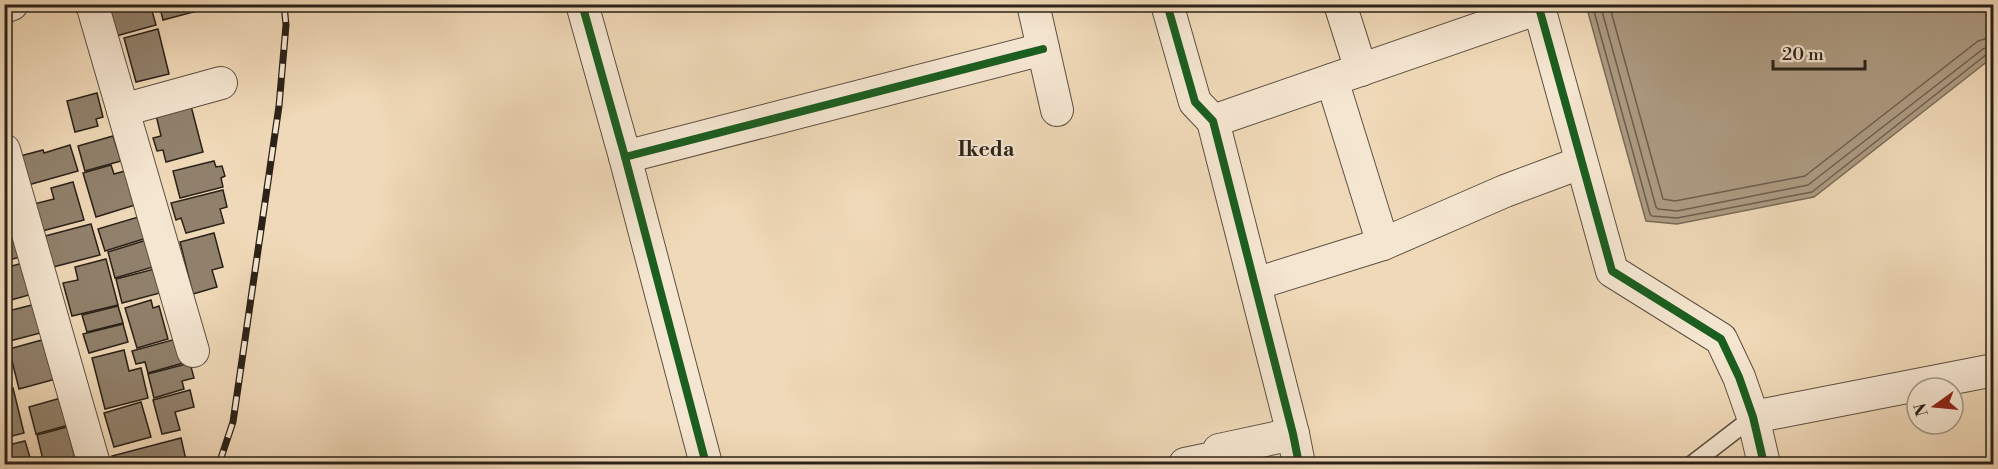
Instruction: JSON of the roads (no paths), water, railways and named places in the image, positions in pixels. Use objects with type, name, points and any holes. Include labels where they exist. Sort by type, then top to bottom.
[{"type":"street","points":[[4,7],[12,4]]},
{"type":"street","points":[[92,4],[193,351]]},
{"type":"street","points":[[582,4],[706,465]]},
{"type":"street","points":[[1033,4],[1057,110]]},
{"type":"street","points":[[1167,4],[1195,102],[1213,121],[1299,465]]},
{"type":"street","points":[[1340,4],[1346,75],[1383,244]]},
{"type":"street","points":[[1213,121],[1538,6],[1612,272],[1721,339],[1739,377],[1753,417],[1764,465]]},
{"type":"street","points":[[625,157],[1043,49]]},
{"type":"street","points":[[123,110],[221,83]]},
{"type":"street","points":[[4,150],[94,465]]},
{"type":"street","points":[[1255,284],[1383,244],[1505,191],[1580,163]]},
{"type":"street","points":[[1753,417],[1994,369]]},
{"type":"street","points":[[1185,465],[1214,458],[1219,450],[1293,434]]},
{"type":"lane","points":[[1692,465],[1753,417]]},
{"type":"water","points":[[1586,5],[1993,5],[1993,57],[1814,197],[1677,224],[1646,221]]},
{"type":"railway","points":[[219,464],[233,422],[279,106],[286,25],[284,4]]},
{"type":"district","name":"Ikeda","points":[[986,149]]}]
